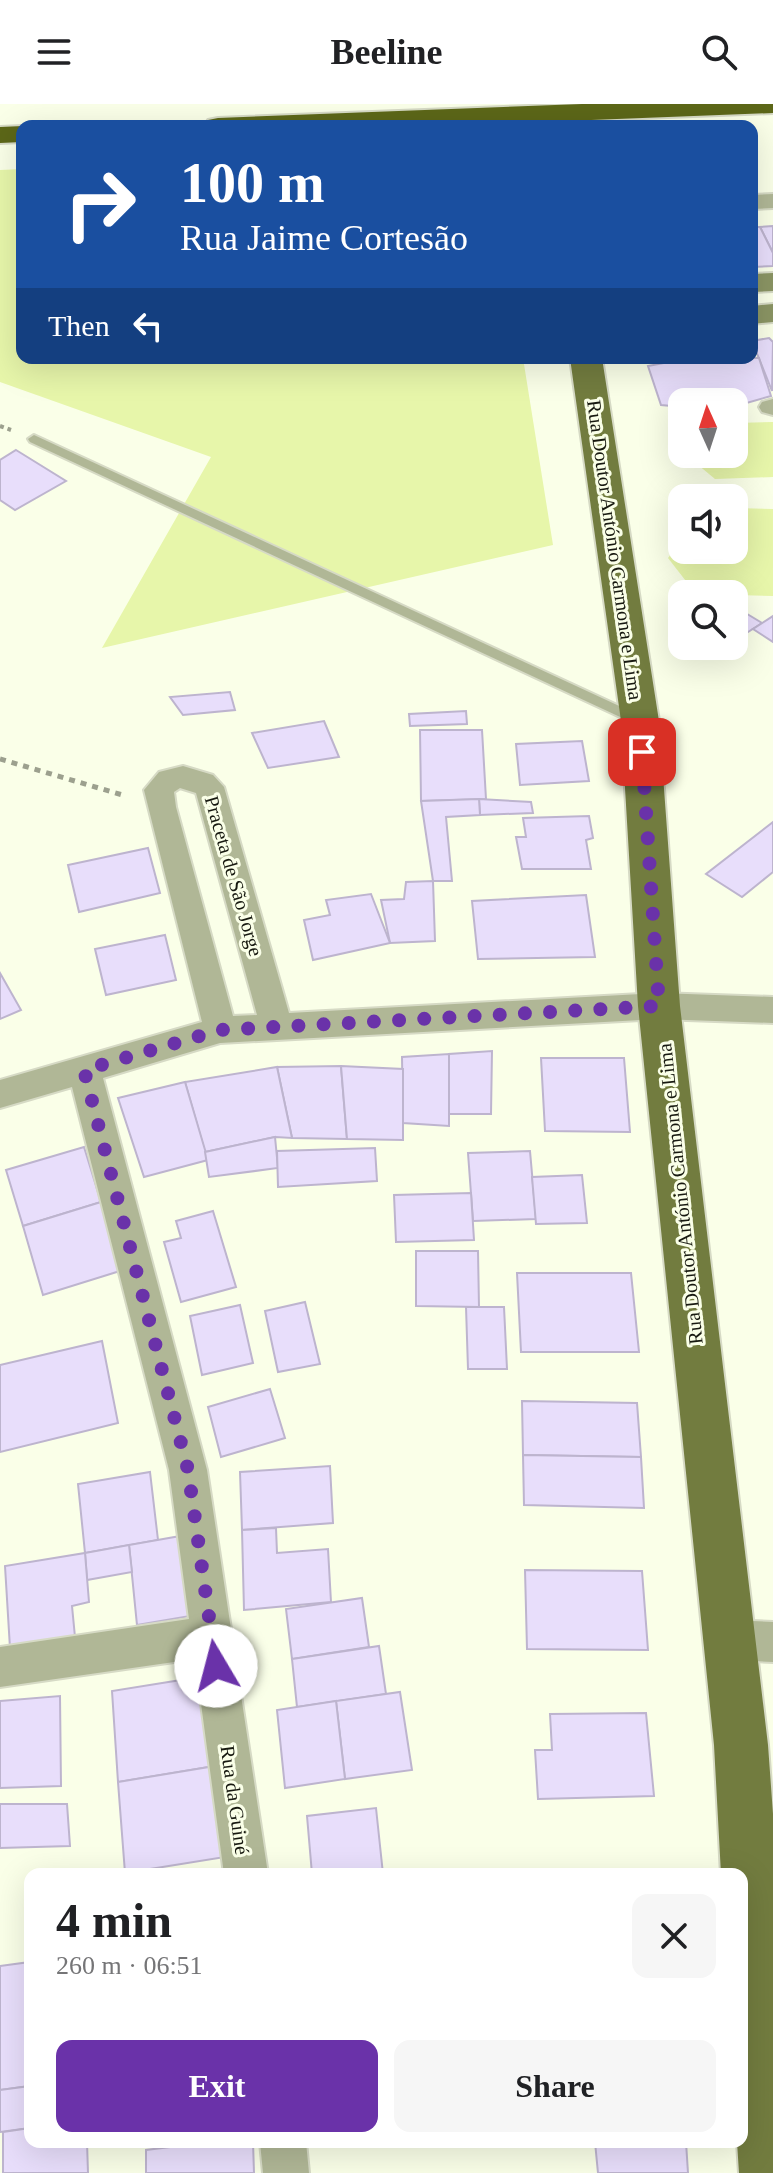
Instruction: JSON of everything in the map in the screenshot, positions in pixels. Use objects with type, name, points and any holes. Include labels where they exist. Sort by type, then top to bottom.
[{"type":"highway","points":[[377,120],[773,105]]},
{"type":"main road","name":"Rua Doutor António Carmona e Lima","points":[[587,364],[640,721],[659,1006],[741,1745],[769,2173]]},
{"type":"main road","name":"Rua Doutor António Carmona e Lima","points":[[741,1745],[773,1797]]},
{"type":"street","name":"Praceta de São Jorge","points":[[161,807],[159,790],[165,782],[187,777],[199,779],[209,787],[277,1027]]},
{"type":"street","points":[[161,807],[220,1030]]},
{"type":"street","points":[[0,1094],[220,1030],[659,1006],[773,1010]]},
{"type":"street","name":"Rua da Guiné","points":[[84,1070],[188,1470],[245,1868]]},
{"type":"street","points":[[0,1667],[212,1636]]},
{"type":"street","points":[[729,1640],[773,1642]]},
{"type":"street","points":[[284,2148],[286,2173]]},
{"type":"lane","points":[[34,439],[640,721]]},
{"type":"path","points":[[0,759],[161,807]]},
{"type":"green space","points":[[16,169],[16,364],[524,364],[553,545],[102,648],[211,457],[0,382],[0,170]]},
{"type":"green space","points":[[773,422],[773,477],[715,479],[702,468],[748,468],[748,423]]},
{"type":"green space","points":[[748,508],[773,509],[773,596],[748,595],[748,580],[685,580],[673,564],[748,564]]},
{"type":"building","points":[[773,226],[773,253],[760,227]]},
{"type":"building","points":[[758,227],[773,253],[773,266],[758,267]]},
{"type":"building","points":[[769,338],[773,342],[772,391],[758,356],[758,340]]},
{"type":"building","points":[[759,358],[771,396],[748,403],[748,388],[668,388],[668,406],[661,405],[648,366],[758,364]]},
{"type":"building","points":[[16,450],[66,481],[15,510],[0,500],[0,460]]},
{"type":"building","points":[[748,614],[762,623],[748,632]]},
{"type":"building","points":[[773,616],[773,642],[753,629]]},
{"type":"building","points":[[230,692],[235,710],[183,715],[170,697]]},
{"type":"building","points":[[466,711],[467,724],[410,726],[409,714]]},
{"type":"building","points":[[324,721],[339,757],[268,768],[252,733]]},
{"type":"building","points":[[420,730],[482,730],[486,799],[421,801]]},
{"type":"building","points":[[582,741],[589,781],[520,785],[516,744]]},
{"type":"building","points":[[479,799],[531,802],[533,813],[480,815]]},
{"type":"building","points":[[479,799],[480,815],[446,817],[452,881],[433,881],[421,801]]},
{"type":"building","points":[[589,816],[593,838],[586,840],[591,869],[522,869],[516,837],[526,837],[523,818]]},
{"type":"building","points":[[773,822],[773,872],[742,897],[706,874]]},
{"type":"building","points":[[148,848],[160,893],[79,912],[68,865]]},
{"type":"building","points":[[433,881],[435,941],[390,943],[381,900],[404,899],[406,882]]},
{"type":"building","points":[[371,894],[390,943],[313,960],[304,920],[330,915],[326,900]]},
{"type":"building","points":[[586,895],[595,957],[478,959],[472,901]]},
{"type":"building","points":[[165,935],[176,980],[106,995],[95,949]]},
{"type":"building","points":[[0,973],[21,1010],[0,1019]]},
{"type":"building","points":[[492,1051],[491,1114],[449,1114],[449,1054]]},
{"type":"building","points":[[449,1054],[449,1126],[403,1123],[402,1057]]},
{"type":"building","points":[[541,1058],[624,1058],[630,1132],[545,1131]]},
{"type":"building","points":[[341,1066],[347,1139],[292,1138],[277,1067]]},
{"type":"building","points":[[341,1066],[403,1069],[403,1140],[347,1139]]},
{"type":"building","points":[[277,1067],[292,1138],[275,1137],[205,1152],[185,1082]]},
{"type":"building","points":[[185,1082],[208,1160],[144,1177],[118,1098]]},
{"type":"building","points":[[275,1137],[278,1168],[209,1177],[205,1152]]},
{"type":"building","points":[[84,1147],[101,1202],[23,1226],[6,1170]]},
{"type":"building","points":[[375,1148],[377,1181],[278,1187],[277,1151]]},
{"type":"building","points":[[530,1151],[536,1219],[473,1221],[468,1153]]},
{"type":"building","points":[[582,1175],[587,1223],[536,1224],[532,1177]]},
{"type":"building","points":[[471,1193],[474,1240],[396,1242],[394,1195]]},
{"type":"building","points":[[101,1202],[123,1270],[43,1295],[23,1226]]},
{"type":"building","points":[[213,1211],[236,1287],[181,1302],[164,1242],[181,1238],[176,1221]]},
{"type":"building","points":[[416,1251],[478,1251],[479,1307],[416,1306]]},
{"type":"building","points":[[517,1273],[631,1273],[639,1352],[521,1352]]},
{"type":"building","points":[[305,1302],[320,1364],[278,1372],[265,1311]]},
{"type":"building","points":[[240,1305],[253,1363],[202,1375],[190,1316]]},
{"type":"building","points":[[466,1307],[504,1307],[507,1369],[468,1369]]},
{"type":"building","points":[[102,1341],[118,1423],[0,1452],[0,1365]]},
{"type":"building","points":[[270,1389],[285,1438],[221,1457],[208,1407]]},
{"type":"building","points":[[522,1401],[637,1403],[641,1457],[523,1455]]},
{"type":"building","points":[[523,1455],[641,1457],[644,1508],[524,1505]]},
{"type":"building","points":[[330,1466],[333,1523],[242,1530],[240,1472]]},
{"type":"building","points":[[150,1472],[158,1540],[85,1553],[78,1484]]},
{"type":"building","points":[[276,1528],[277,1553],[328,1549],[331,1602],[244,1610],[242,1530]]},
{"type":"building","points":[[186,1535],[196,1615],[137,1625],[129,1545]]},
{"type":"building","points":[[129,1545],[132,1572],[87,1580],[85,1553]]},
{"type":"building","points":[[85,1553],[89,1602],[72,1606],[75,1637],[10,1648],[5,1566]]},
{"type":"building","points":[[525,1570],[642,1571],[648,1650],[527,1649]]},
{"type":"building","points":[[362,1598],[369,1647],[292,1659],[286,1609]]},
{"type":"building","points":[[379,1646],[386,1694],[297,1707],[292,1659]]},
{"type":"building","points":[[206,1676],[215,1766],[118,1782],[112,1691]]},
{"type":"building","points":[[400,1692],[412,1770],[345,1779],[336,1701]]},
{"type":"building","points":[[60,1696],[61,1786],[0,1788],[0,1701]]},
{"type":"building","points":[[336,1701],[345,1779],[285,1788],[277,1710]]},
{"type":"building","points":[[646,1713],[654,1796],[538,1799],[535,1750],[552,1750],[550,1714]]},
{"type":"building","points":[[215,1766],[225,1857],[156,1868],[125,1868],[118,1782]]},
{"type":"building","points":[[0,1804],[67,1804],[70,1846],[0,1848]]},
{"type":"building","points":[[376,1808],[382,1868],[311,1868],[307,1816]]},
{"type":"building","points":[[24,1963],[24,2087],[0,2090],[0,1966]]},
{"type":"building","points":[[24,2087],[24,2129],[0,2132],[0,2090]]},
{"type":"building","points":[[24,2129],[24,2148],[87,2148],[88,2173],[3,2173],[3,2132]]},
{"type":"building","points":[[253,2148],[254,2173],[146,2173],[146,2150]]},
{"type":"building","points":[[596,2148],[686,2148],[688,2173],[598,2173]]},
{"type":"tunnel","points":[[534,104],[537,120]]},
{"type":"route","points":[[216,1666],[188,1470],[84,1070],[220,1030],[659,1006],[642,752]]}]
